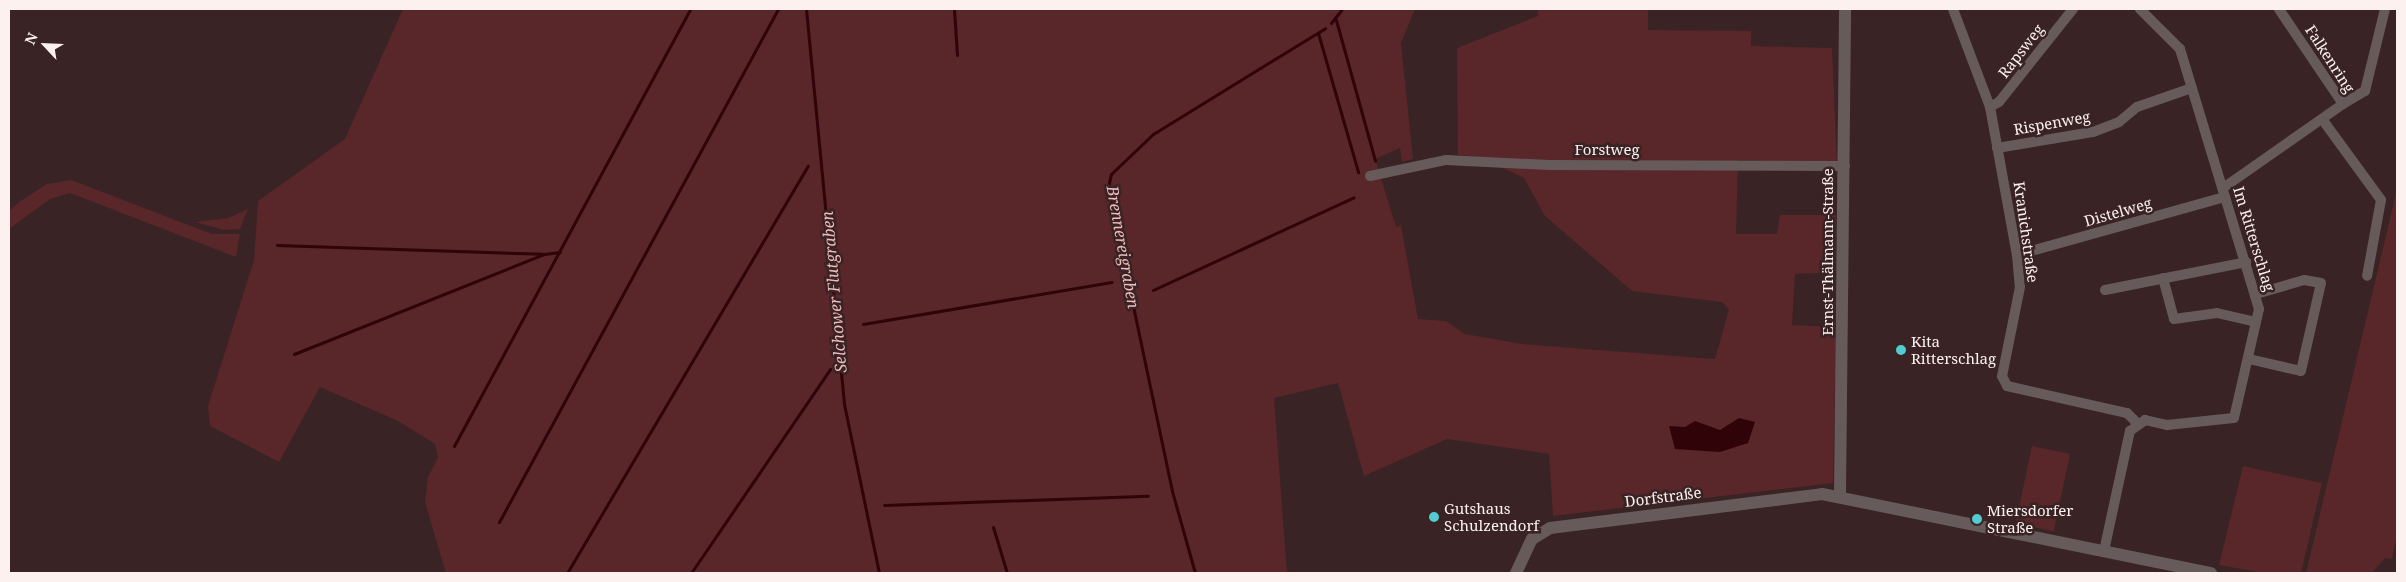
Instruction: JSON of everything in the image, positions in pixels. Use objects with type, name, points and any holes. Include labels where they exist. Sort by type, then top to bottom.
[{"type":"street","name":"Ernst-Thälmann-Straße","points":[[1840,494],[1845,166],[1845,9]]},
{"type":"street","name":"Kranichstraße","points":[[1953,9],[1990,107],[2017,255],[2020,287],[2002,376],[2007,386],[2127,413],[2137,424]]},
{"type":"street","name":"Rapsweg","points":[[1990,107],[1999,102],[2073,9]]},
{"type":"street","name":"Im Ritterschlag","points":[[2137,424],[2234,418],[2256,322],[2256,294],[2180,48],[2140,9]]},
{"type":"street","name":"Falkenring","points":[[2224,193],[2343,104],[2279,9]]},
{"type":"street","points":[[2343,104],[2365,91],[2386,9]]},
{"type":"street","name":"Rispenweg","points":[[1997,148],[2093,132],[2119,122],[2137,106],[2192,88]]},
{"type":"street","points":[[2322,119],[2381,200],[2367,276]]},
{"type":"street","name":"Forstweg","points":[[1370,176],[1446,160],[1550,165],[1845,166]]},
{"type":"street","name":"Distelweg","points":[[2017,255],[2224,193]]},
{"type":"street","points":[[2105,290],[2246,262]]},
{"type":"street","points":[[2162,278],[2174,319],[2216,314],[2256,322]]},
{"type":"street","points":[[2249,359],[2301,371],[2321,283],[2304,280],[2256,294]]},
{"type":"street","points":[[2104,551],[2130,431],[2137,424]]},
{"type":"street","points":[[1840,494],[2211,573]]},
{"type":"street","name":"Dorfstraße","points":[[1516,573],[1532,539],[1556,526],[1840,494]]},
{"type":"shaded area","points":[[403,9],[1415,9],[1401,43],[1413,159],[1402,162],[1400,148],[1375,159],[1396,227],[1401,225],[1418,319],[1446,321],[1465,334],[1522,344],[1715,359],[1729,309],[1722,302],[1632,291],[1545,216],[1524,178],[1480,157],[1458,155],[1457,48],[1538,16],[1538,9],[1648,9],[1648,30],[1751,31],[1751,46],[1832,48],[1837,163],[1738,160],[1736,234],[1777,234],[1780,215],[1836,215],[1836,272],[1795,274],[1792,325],[1836,327],[1833,483],[1553,516],[1549,454],[1447,439],[1364,476],[1338,383],[1274,398],[1287,573],[446,573],[425,502],[428,477],[438,457],[435,444],[398,421],[320,387],[279,462],[210,426],[208,406],[254,260],[258,201],[345,139]]},
{"type":"shaded area","points":[[71,180],[212,234],[240,234],[236,257],[70,193],[50,199],[9,229],[9,211],[19,202],[47,184]]},
{"type":"shaded area","points":[[2397,189],[2397,535],[2392,559],[2385,558],[2372,573],[2306,573]]},
{"type":"shaded area","points":[[248,209],[240,229],[224,230],[195,222],[228,218]]},
{"type":"shaded area","points":[[1739,418],[1755,422],[1748,443],[1720,452],[1675,449],[1669,426],[1685,427],[1695,421],[1720,430]]},
{"type":"shaded area","points":[[2032,446],[2070,454],[2054,531],[2016,523]]},
{"type":"shaded area","points":[[2243,466],[2322,483],[2301,573],[2263,573],[2219,565]]},
{"type":"waterway","points":[[454,446],[690,9]]},
{"type":"waterway","points":[[499,522],[778,9]]},
{"type":"waterway","name":"Selchower Flutgraben","points":[[806,9],[844,404],[879,573]]},
{"type":"waterway","points":[[954,9],[957,55]]},
{"type":"waterway","name":"Brennereigraben","points":[[1331,23],[1342,9]]},
{"type":"waterway","points":[[1336,20],[1375,161]]},
{"type":"waterway","name":"Brennereigraben","points":[[1195,573],[1172,491],[1108,187],[1111,174],[1153,134],[1325,28]]},
{"type":"waterway","points":[[1318,33],[1358,172]]},
{"type":"waterway","points":[[567,573],[808,166]]},
{"type":"waterway","points":[[1153,290],[1354,197]]},
{"type":"waterway","points":[[277,245],[543,254]]},
{"type":"waterway","points":[[294,354],[544,254],[560,252]]},
{"type":"waterway","points":[[863,324],[1111,282]]},
{"type":"waterway","points":[[691,573],[830,369]]},
{"type":"waterway","points":[[884,505],[1148,496]]},
{"type":"waterway","points":[[993,527],[1007,573]]},
{"type":"place","name":"Kita Ritterschlag","points":[[1901,350]]},
{"type":"place","name":"Gutshaus Schulzendorf","points":[[1434,517]]},
{"type":"place","name":"Miersdorfer Straße","points":[[1977,519]]}]
